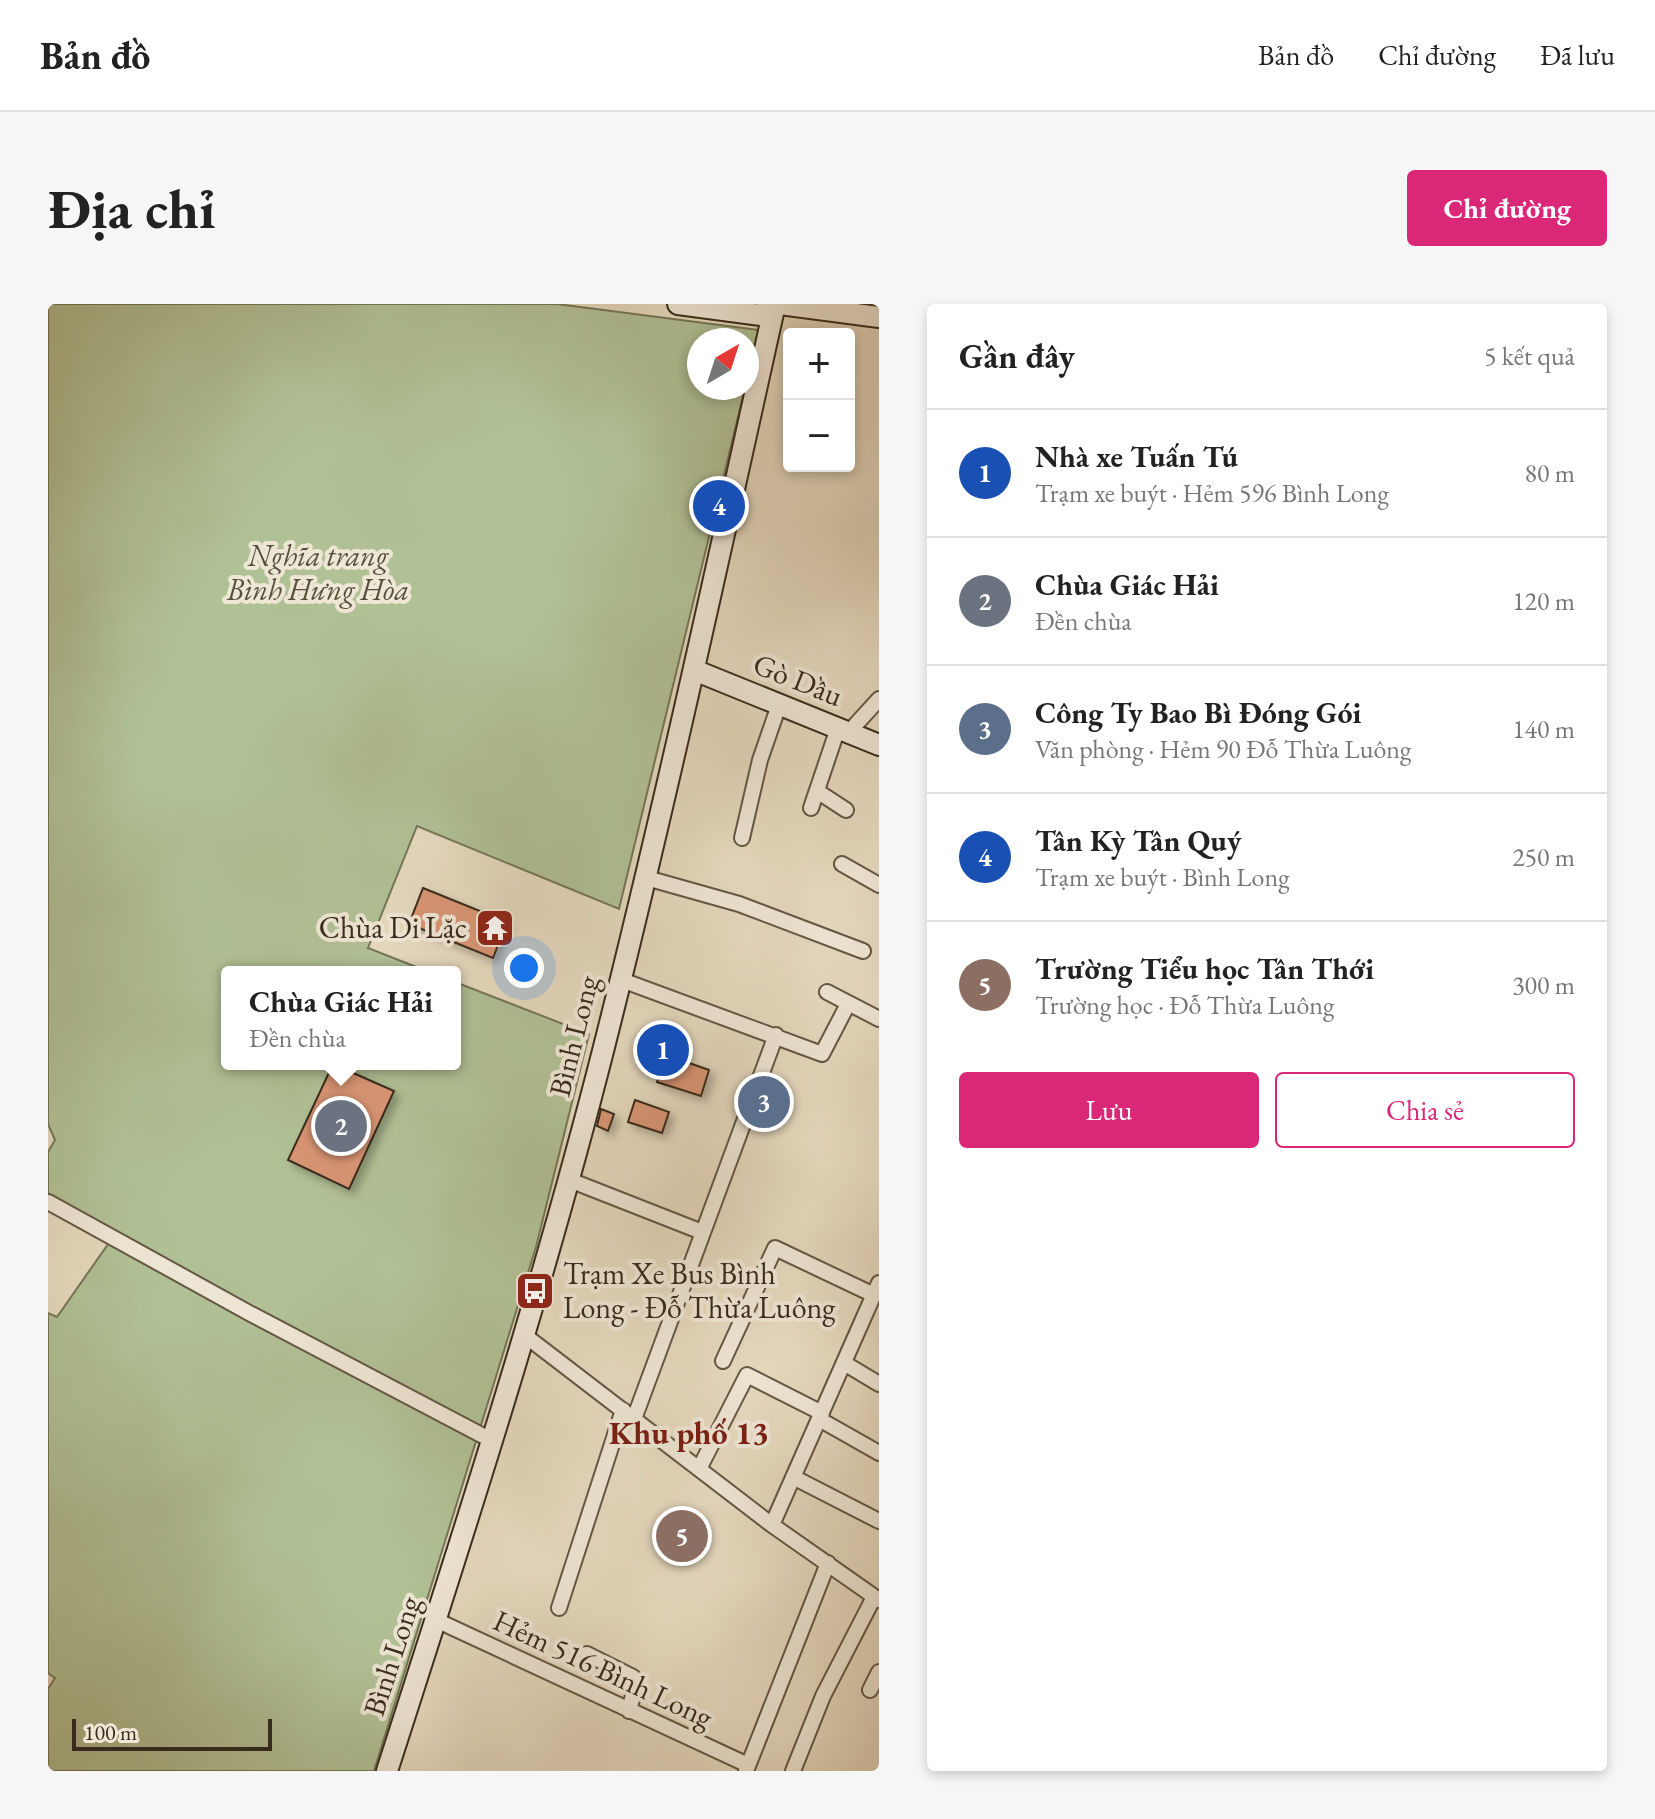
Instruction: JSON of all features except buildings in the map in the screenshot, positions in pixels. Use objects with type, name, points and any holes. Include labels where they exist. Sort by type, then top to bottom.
[{"type":"main road","points":[[678,304],[761,315],[776,304],[879,317]]},
{"type":"main road","name":"Bình Long","points":[[387,1771],[491,1440],[567,1179],[694,670],[776,304]]},
{"type":"main road","name":"Gò Dầu","points":[[694,670],[879,745]]},
{"type":"street","points":[[811,808],[843,731],[879,699]]},
{"type":"street","points":[[742,838],[760,760],[779,705]]},
{"type":"street","points":[[817,791],[846,810]]},
{"type":"street","points":[[842,864],[879,885]]},
{"type":"street","points":[[643,877],[739,904],[863,951]]},
{"type":"street","points":[[619,979],[822,1054],[848,1004]]},
{"type":"street","points":[[827,992],[879,1019]]},
{"type":"street","points":[[559,1608],[628,1414],[702,1232],[776,1035]]},
{"type":"street","points":[[567,1179],[702,1232]]},
{"type":"street","points":[[48,1202],[491,1440]]},
{"type":"street","points":[[723,1361],[775,1248],[876,1289],[772,1525]]},
{"type":"street","points":[[523,1334],[772,1525],[877,1599],[823,1696],[793,1771]]},
{"type":"street","points":[[844,1363],[879,1384]]},
{"type":"street","points":[[699,1469],[747,1375],[879,1453]]},
{"type":"street","points":[[793,1477],[879,1521]]},
{"type":"street","points":[[747,1768],[828,1563]]},
{"type":"street","name":"Hẻm 516 Bình Long","points":[[436,1620],[747,1768]]},
{"type":"street","points":[[587,1654],[633,1677],[636,1683],[629,1711]]},
{"type":"street","points":[[870,1690],[879,1672]]},
{"type":"green space","name":"Nghĩa trang Bình Hưng Hòa","points":[[48,304],[557,304],[743,328],[687,328],[687,400],[742,400],[619,909],[417,826],[368,948],[414,966],[221,966],[221,1070],[461,1070],[461,984],[589,1034],[536,1247],[374,1771],[48,1771],[48,1689],[55,1678],[48,1673],[48,1313],[57,1317],[113,1237],[48,1195],[48,1152],[55,1140],[48,1124]]},
{"type":"place","name":"Tân Kỳ Tân Quý","points":[[719,506]]},
{"type":"place","name":"Chùa Di Lặc","points":[[495,928]]},
{"type":"place","name":"Nhà xe Tuấn Tú","points":[[663,1050]]},
{"type":"place","name":"Công Ty Bao Bì Đóng Gói","points":[[764,1102]]},
{"type":"place","name":"Chùa Giác Hải","points":[[341,1126]]},
{"type":"place","name":"Trạm Xe Bus Bình Long - Đỗ Thừa Luông","points":[[535,1291]]},
{"type":"place","name":"Trường Tiểu học Tân Thới","points":[[682,1536]]},
{"type":"district","name":"Khu phố 13","points":[[689,1433]]}]
